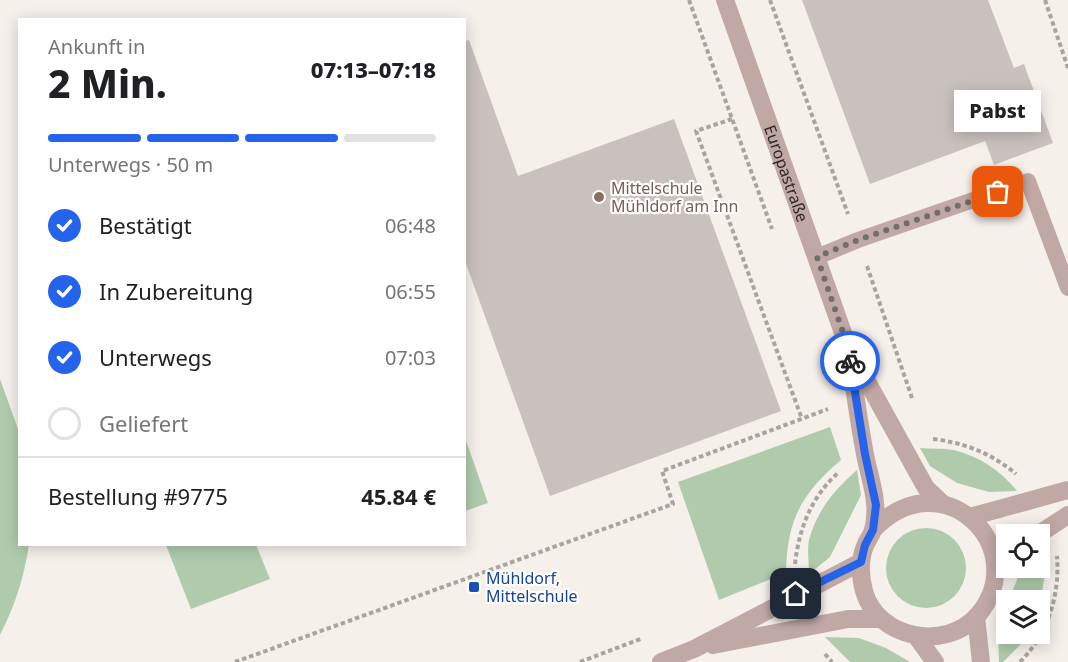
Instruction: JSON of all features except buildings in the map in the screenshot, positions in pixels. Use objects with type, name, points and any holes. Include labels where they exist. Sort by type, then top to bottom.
[{"type":"street","name":"Europastraße","points":[[725,0],[848,347],[926,488],[944,504]]},
{"type":"street","name":"Europastraße","points":[[848,347],[865,454],[876,505],[873,530]]},
{"type":"street","points":[[970,517],[1068,490]]},
{"type":"street","points":[[996,552],[982,530],[970,517],[944,504],[928,502],[897,510],[884,518],[873,530],[865,545],[861,562],[864,593],[871,607],[882,619],[898,630],[916,636],[933,637],[949,634],[964,626],[976,616],[992,591],[996,574]]},
{"type":"street","points":[[1050,527],[1068,515]]},
{"type":"street","points":[[660,662],[694,649],[861,562]]},
{"type":"street","points":[[976,616],[981,662]]},
{"type":"street","points":[[694,649],[848,619],[882,619]]},
{"type":"street","points":[[916,636],[935,662]]},
{"type":"lane","points":[[817,257],[858,240],[1028,181],[1068,288]]},
{"type":"path","points":[[689,0],[773,232]]},
{"type":"path","points":[[1045,0],[1068,68]]},
{"type":"path","points":[[732,119],[696,131],[802,419]]},
{"type":"path","points":[[235,662],[673,504],[662,471],[833,407]]},
{"type":"green space","points":[[0,379],[18,429],[18,546],[29,546],[18,591],[0,635]]},
{"type":"green space","points":[[830,427],[841,460],[827,472],[799,509],[789,538],[786,573],[719,600],[678,482]]},
{"type":"green space","points":[[466,441],[488,503],[466,511]]},
{"type":"green space","points":[[920,448],[954,450],[972,456],[997,471],[1017,491],[989,492],[957,483],[930,466]]},
{"type":"green space","points":[[857,470],[861,495],[830,557],[809,574],[808,544],[812,529],[834,493]]},
{"type":"green space","points":[[926,528],[941,531],[954,540],[963,553],[966,568],[963,583],[954,596],[941,605],[926,608],[911,605],[898,596],[889,583],[886,568],[889,553],[898,540],[911,531]]},
{"type":"green space","points":[[166,546],[256,546],[270,579],[191,609]]},
{"type":"green space","points":[[1018,578],[1044,578],[1042,590],[1013,590]]},
{"type":"green space","points":[[825,637],[859,638],[886,648],[910,662],[850,662]]},
{"type":"green space","points":[[998,644],[1021,644],[1003,662],[999,662]]},
{"type":"way so far","points":[[850,361],[848,347],[817,257],[858,240],[998,192]]},
{"type":"place","name":"Pabst","points":[[998,192]]},
{"type":"place","name":"Mittelschule Mühldorf am Inn","points":[[599,197]]},
{"type":"place","name":"Mühldorf, Mittelschule","points":[[474,587]]},
{"type":"route","points":[[796,594],[861,562],[865,545],[873,530],[876,505],[850,361]]}]
